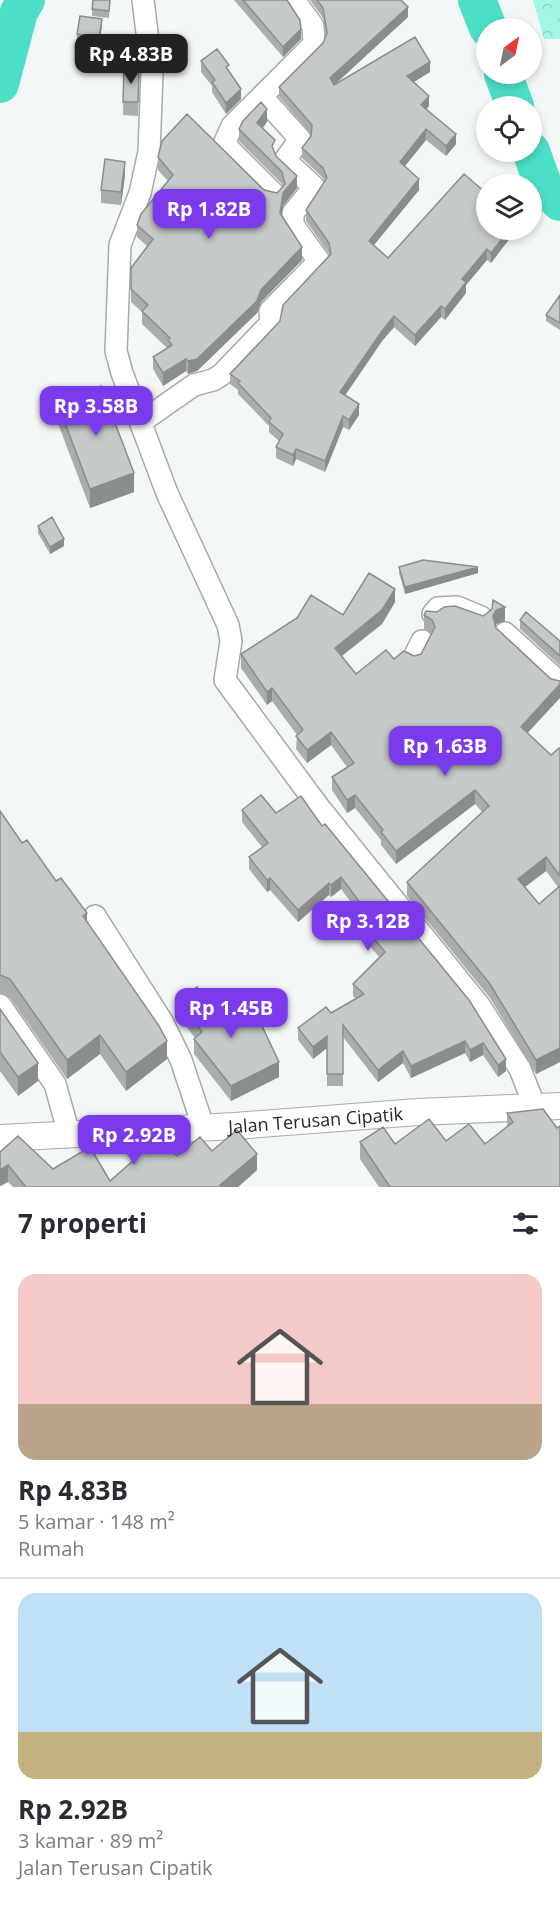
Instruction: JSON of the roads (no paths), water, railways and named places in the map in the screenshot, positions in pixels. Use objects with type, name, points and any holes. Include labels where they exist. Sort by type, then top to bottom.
[{"type":"main road","name":"Jalan Terusan Cipatik","points":[[0,1137],[548,1106]]},
{"type":"street","points":[[143,0],[152,73],[149,152],[140,193],[120,245],[116,351],[167,493],[228,625],[231,641],[224,675],[230,690],[318,806],[478,1005],[520,1069],[548,1106]]},
{"type":"street","points":[[273,194],[225,144],[232,126],[314,44],[314,26],[294,0]]},
{"type":"street","points":[[141,422],[194,385],[213,380],[221,375],[262,335],[271,323],[270,311],[320,261],[293,225],[293,213],[314,187],[285,160],[300,139],[262,97]]},
{"type":"street","points":[[433,614],[438,608],[457,607],[481,617]]},
{"type":"street","points":[[505,633],[560,683]]},
{"type":"street","points":[[95,916],[163,1023],[181,1060],[203,1126]]},
{"type":"street","points":[[0,1005],[55,1084],[69,1134]]},
{"type":"waterway","points":[[0,84],[19,12],[26,0]]},
{"type":"waterway","points":[[477,0],[484,18]]},
{"type":"waterway","points":[[507,84],[511,96]]},
{"type":"waterway","points":[[535,162],[543,185],[560,202]]}]
